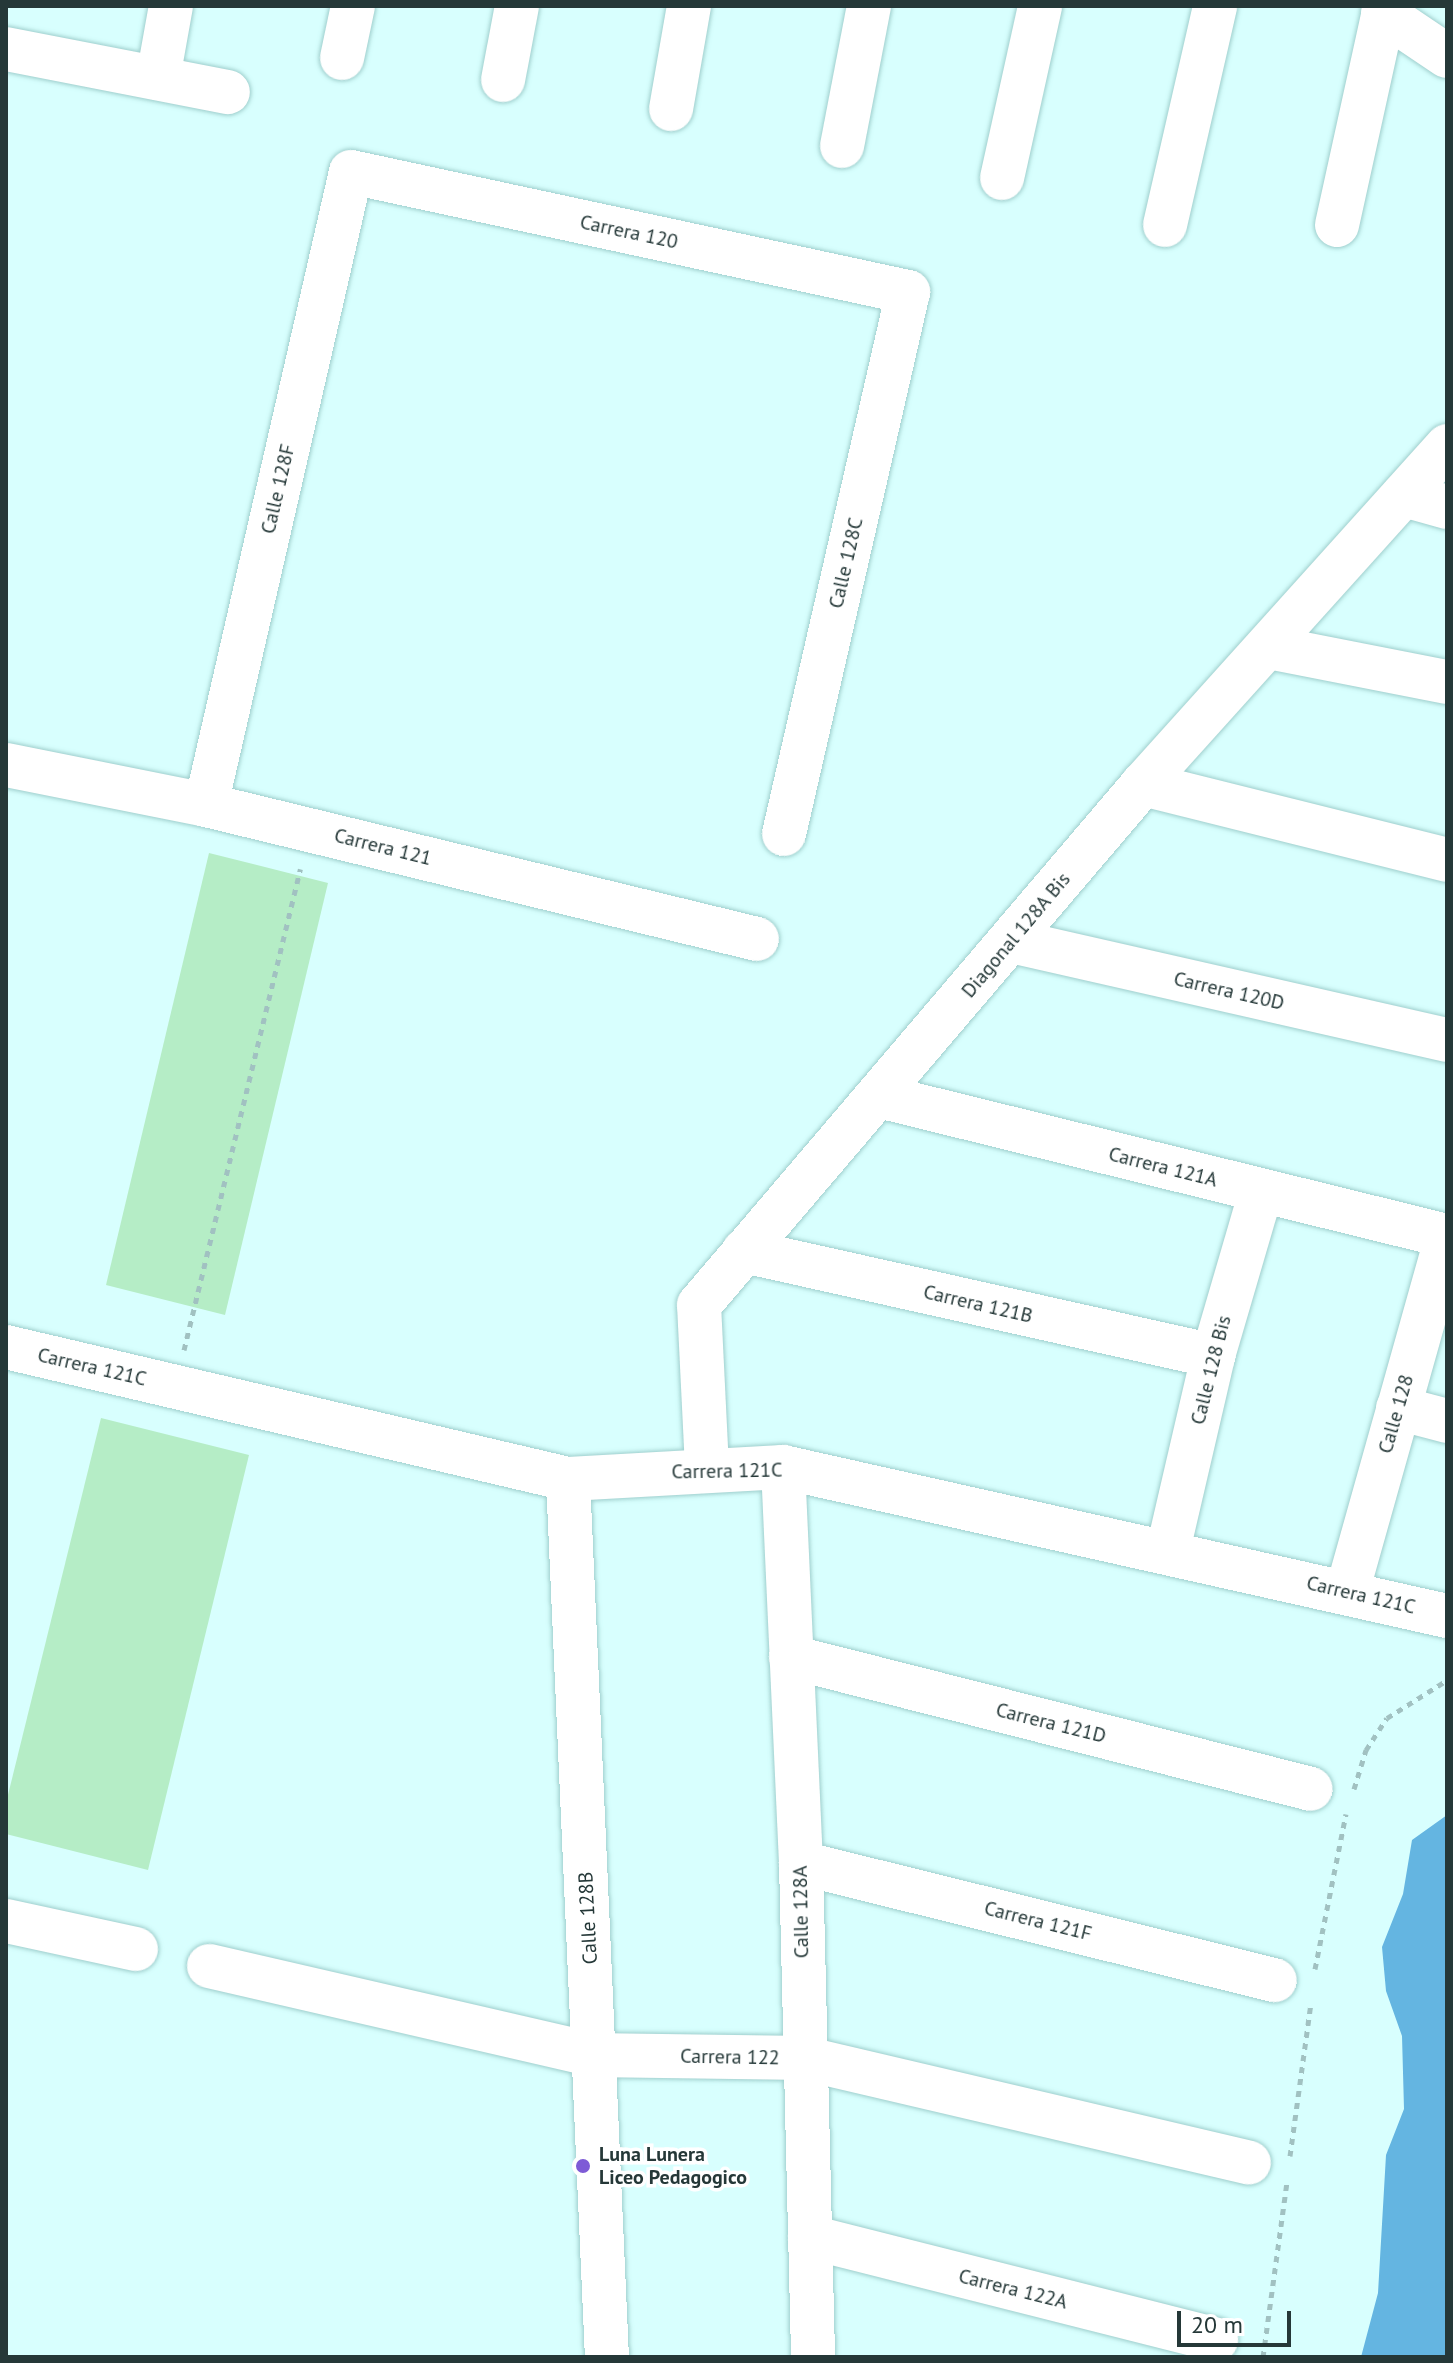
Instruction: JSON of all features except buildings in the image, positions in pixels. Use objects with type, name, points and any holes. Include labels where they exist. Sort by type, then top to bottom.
[{"type":"street","points":[[158,78],[171,6]]},
{"type":"street","points":[[342,58],[353,6]]},
{"type":"street","points":[[503,80],[517,6]]},
{"type":"street","points":[[671,109],[689,6]]},
{"type":"street","points":[[842,146],[869,6]]},
{"type":"street","points":[[1002,178],[1040,6]]},
{"type":"street","points":[[1165,225],[1215,6]]},
{"type":"street","points":[[1337,225],[1384,10],[1447,56]]},
{"type":"street","points":[[6,49],[228,92]]},
{"type":"street","name":"Carrera 120","points":[[351,172],[908,292]]},
{"type":"street","name":"Calle 128F","points":[[206,805],[351,172]]},
{"type":"street","name":"Calle 128C","points":[[784,834],[908,292]]},
{"type":"street","name":"Diagonal 128A Bis","points":[[707,1468],[699,1305],[1143,784],[1447,446]]},
{"type":"street","points":[[1404,495],[1447,507]]},
{"type":"street","points":[[1268,647],[1447,682]]},
{"type":"street","name":"Carrera 121","points":[[6,765],[206,805],[757,939]]},
{"type":"street","points":[[1143,784],[1447,860]]},
{"type":"street","name":"Carrera 120D","points":[[1011,941],[1447,1040]]},
{"type":"street","name":"Carrera 121A","points":[[879,1096],[1447,1236]]},
{"type":"street","name":"Calle 128 Bis","points":[[1168,1550],[1213,1356],[1261,1192]]},
{"type":"street","name":"Calle 128","points":[[1347,1592],[1447,1236]]},
{"type":"street","name":"Carrera 121B","points":[[744,1251],[1213,1356]]},
{"type":"street","name":"Carrera 121C","points":[[6,1347],[568,1479],[707,1468],[783,1467],[1168,1550],[1447,1616]]},
{"type":"street","points":[[1398,1408],[1447,1421]]},
{"type":"street","name":"Calle 128A","points":[[783,1467],[801,1863],[803,2058],[813,2357]]},
{"type":"street","name":"Calle 128B","points":[[568,1479],[607,2357]]},
{"type":"street","name":"Carrera 121D","points":[[791,1657],[1311,1789]]},
{"type":"street","name":"Carrera 121F","points":[[801,1863],[1301,1981]]},
{"type":"street","points":[[6,1921],[136,1949]]},
{"type":"street","name":"Carrera 122","points":[[209,1966],[594,2055],[803,2058],[1249,2163]]},
{"type":"street","name":"Carrera 122A","points":[[810,2237],[1216,2340]]},
{"type":"path","points":[[175,1387],[309,830]]},
{"type":"path","points":[[1263,2357],[1301,1981],[1345,1816],[1366,1750],[1387,1718],[1447,1680]]},
{"type":"green space","points":[[209,853],[328,883],[225,1315],[106,1285]]},
{"type":"green space","points":[[101,1418],[249,1455],[148,1870],[6,1834],[6,1803]]},
{"type":"water","points":[[1447,1815],[1447,2357],[1361,2357],[1378,2293],[1386,2155],[1404,2109],[1402,2036],[1386,1991],[1382,1947],[1403,1894],[1412,1840]]},
{"type":"place","name":"Luna Lunera Liceo Pedagogico","points":[[583,2166]]}]
